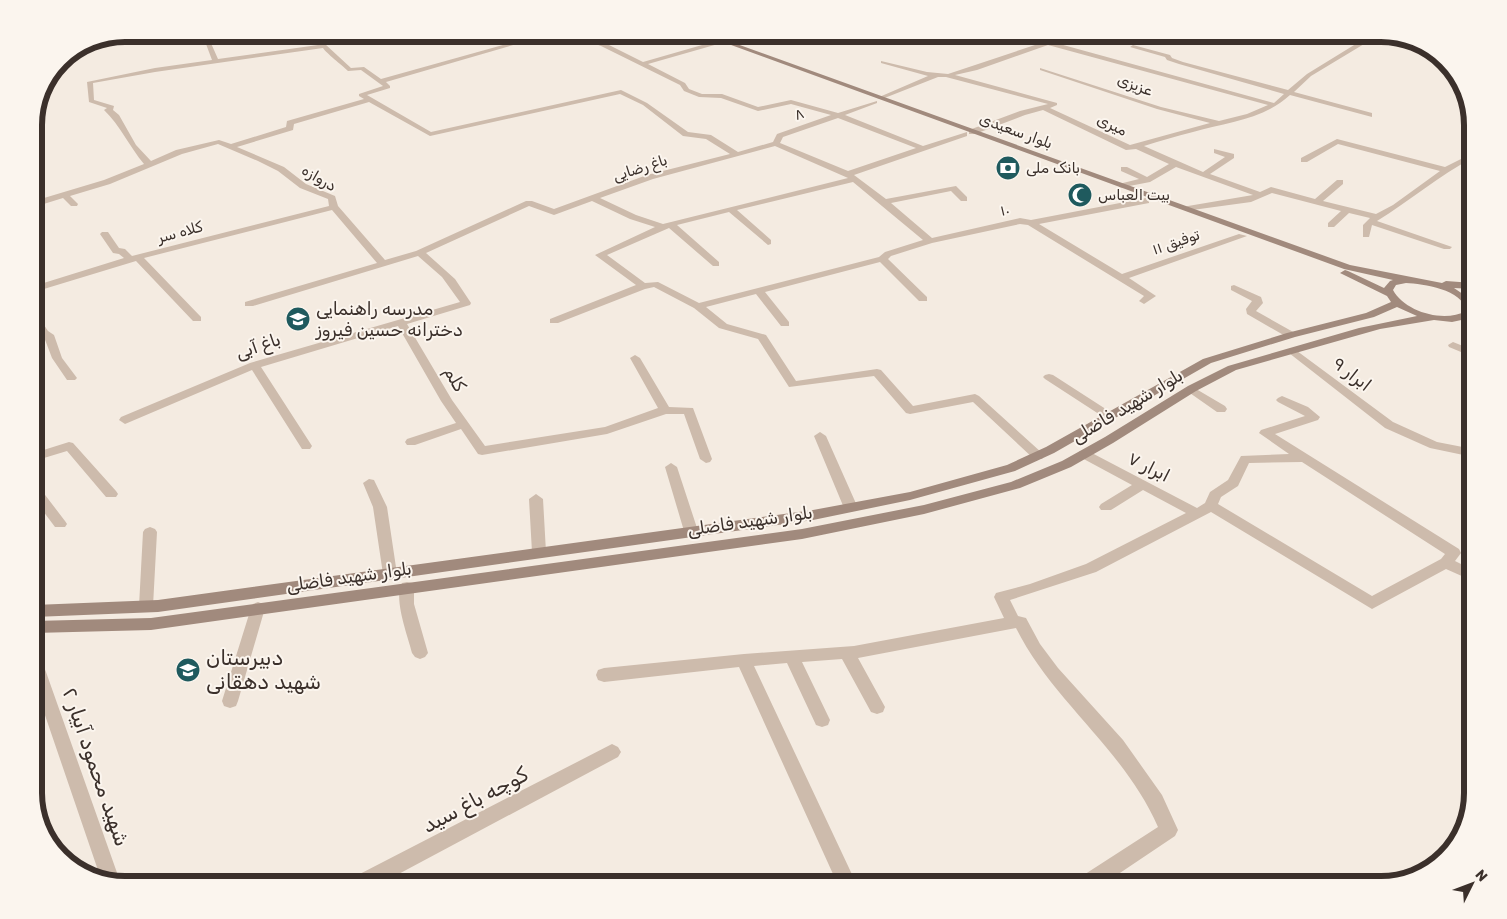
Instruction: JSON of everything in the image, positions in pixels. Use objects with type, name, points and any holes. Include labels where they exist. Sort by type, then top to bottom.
[{"type":"main road","name":"بلوار سعیدی","points":[[730,42],[877,100],[1342,272],[1415,312],[1435,318]]},
{"type":"main road","name":"بلوار سعیدی","points":[[968,133],[1188,209],[1347,267],[1424,282]]},
{"type":"main road","name":"بلوار شهید فاضلی","points":[[43,611],[146,606],[390,574],[813,515],[948,487],[1011,468],[1038,456],[1207,361],[1291,335],[1370,315],[1394,299],[1390,286],[1406,280]]},
{"type":"main road","points":[[1424,282],[1464,285]]},
{"type":"main road","points":[[1424,282],[1453,290],[1464,299]]},
{"type":"main road","points":[[1454,319],[1464,317]]},
{"type":"main road","name":"بلوار شهید فاضلی","points":[[43,628],[151,624],[802,534],[901,514],[1025,481],[1084,454],[1191,389],[1230,369],[1383,324],[1435,318]]},
{"type":"main road","points":[[1435,318],[1464,322]]},
{"type":"main road","points":[[1011,468],[1025,481]]},
{"type":"main road","points":[[90,626],[101,608]]},
{"type":"street","points":[[192,42],[208,42],[216,61]]},
{"type":"street","points":[[43,201],[107,182],[150,165],[133,146],[114,115],[108,110],[112,107],[91,101],[90,82],[216,61],[325,46],[328,52],[335,55],[350,70],[362,68],[375,80],[381,81],[520,42]]},
{"type":"street","points":[[595,42],[683,84],[686,90],[701,96],[722,96],[758,110],[790,102],[838,115],[925,149]]},
{"type":"street","points":[[603,45],[615,42]]},
{"type":"street","points":[[642,64],[681,54],[714,42]]},
{"type":"street","points":[[883,62],[937,75],[946,75],[977,68],[1051,42],[1108,61],[1275,105]]},
{"type":"street","points":[[1137,146],[1249,116],[1275,105],[1308,75],[1362,42]]},
{"type":"street","points":[[1133,47],[1168,56],[1168,59],[1181,63],[1369,115]]},
{"type":"street","name":"عزیزی","points":[[1042,69],[1159,108],[1218,123]]},
{"type":"street","name":"۸","points":[[736,154],[776,144],[780,136],[877,100],[937,75]]},
{"type":"street","points":[[643,286],[600,255],[667,225],[732,210],[850,176],[1023,113],[1055,104],[946,75]]},
{"type":"street","points":[[381,81],[388,87],[361,95],[430,134],[528,114],[621,92],[645,104],[686,134],[708,137],[736,154]]},
{"type":"street","points":[[232,146],[290,128],[290,123],[369,100]]},
{"type":"street","name":"میری","points":[[1044,108],[1129,148],[1137,146],[1175,164],[1260,195],[1272,190],[1347,210],[1447,247]]},
{"type":"street","points":[[1304,160],[1337,141],[1446,170]]},
{"type":"street","name":"دروازه","points":[[150,165],[179,152],[219,142],[262,158],[281,169],[303,186],[332,198],[334,207],[383,264]]},
{"type":"street","points":[[776,144],[850,176],[930,241]]},
{"type":"street","points":[[1204,175],[1230,156],[1217,151]]},
{"type":"street","name":"باغ رضایی","points":[[419,253],[529,203],[554,212],[650,177],[736,154]]},
{"type":"street","points":[[1366,235],[1367,225],[1373,220],[1394,209],[1425,183],[1464,160]]},
{"type":"street","points":[[1122,186],[1147,180],[1175,164]]},
{"type":"street","points":[[1124,169],[1147,180]]},
{"type":"street","points":[[1316,202],[1340,182]]},
{"type":"street","points":[[884,202],[953,188],[964,199]]},
{"type":"street","points":[[65,195],[74,204]]},
{"type":"street","points":[[1188,209],[1251,199],[1260,195]]},
{"type":"street","points":[[593,198],[633,217],[667,225],[716,264]]},
{"type":"street","name":"۱۰","points":[[698,306],[882,259],[888,254],[930,241],[1020,220],[1031,223],[1146,201]]},
{"type":"street","name":"کلاه سر","points":[[43,287],[134,259],[334,207]]},
{"type":"street","points":[[732,210],[768,242]]},
{"type":"street","points":[[1331,225],[1347,210]]},
{"type":"street","points":[[1031,223],[1150,296],[1144,301]]},
{"type":"street","points":[[105,234],[116,250],[122,251],[134,259],[178,297],[197,319]]},
{"type":"street","name":"توفیق ۱۱","points":[[1121,278],[1242,236]]},
{"type":"street","points":[[249,304],[419,253]]},
{"type":"street","name":"باغ آبی","points":[[125,420],[254,365],[320,344],[466,303],[457,287],[440,269],[419,253]]},
{"type":"street","points":[[882,259],[923,299]]},
{"type":"street","points":[[554,321],[643,286],[655,284],[698,306],[723,326],[762,337],[793,385],[878,372],[910,410],[975,398],[1038,456]]},
{"type":"street","points":[[1234,288],[1257,299],[1258,303],[1251,309],[1252,312],[1291,335]]},
{"type":"street","points":[[759,291],[785,324]]},
{"type":"street","name":"کلم","points":[[401,322],[462,425],[482,451],[607,430],[665,410]]},
{"type":"street","points":[[43,332],[50,335],[57,358],[71,378]]},
{"type":"street","points":[[1453,345],[1464,350]]},
{"type":"street","name":"ابرار ۹","points":[[1293,350],[1389,425],[1434,445],[1464,452]]},
{"type":"street","points":[[635,358],[665,410],[689,411],[706,459]]},
{"type":"street","points":[[254,365],[306,446]]},
{"type":"street","points":[[1049,377],[1109,415]]},
{"type":"street","points":[[1191,389],[1220,410]]},
{"type":"street","points":[[1211,506],[1372,603],[1446,563],[1454,553],[1264,433],[1314,417],[1282,400]]},
{"type":"street","points":[[411,442],[462,425]]},
{"type":"street","points":[[820,436],[851,508]]},
{"type":"street","points":[[43,454],[69,446],[111,494]]},
{"type":"street","name":"ابرار ۷","points":[[1084,454],[1196,513]]},
{"type":"street","points":[[1014,622],[1002,596],[1032,589],[1091,568],[1211,506],[1215,495],[1233,483],[1245,459],[1305,458]]},
{"type":"street","points":[[671,467],[691,531]]},
{"type":"street","points":[[369,483],[380,507],[390,574]]},
{"type":"street","points":[[1106,507],[1142,485]]},
{"type":"street","points":[[536,499],[539,552]]},
{"type":"street","points":[[43,502],[60,524]]},
{"type":"street","points":[[146,606],[150,532]]},
{"type":"street","points":[[1446,563],[1464,572]]},
{"type":"street","points":[[407,588],[407,604],[420,652]]},
{"type":"street","points":[[230,701],[258,608]]},
{"type":"street","points":[[604,675],[744,660],[847,653],[1021,622],[1034,648],[1052,672],[1117,745],[1156,802],[1168,830],[1099,876]]},
{"type":"street","points":[[847,653],[878,707]]},
{"type":"street","points":[[792,657],[822,720]]},
{"type":"street","points":[[744,660],[844,876]]},
{"type":"street","name":"شهید محمود آبیار ۲","points":[[43,686],[110,875]]},
{"type":"street","name":"کوچه باغ سید","points":[[377,876],[487,820],[612,752]]},
{"type":"place","name":"بانک ملی","points":[[1008,168]]},
{"type":"place","name":"بیت العباس","points":[[1080,195]]},
{"type":"place","name":"مدرسه راهنمایی دخترانه حسین فیروز","points":[[298,319]]},
{"type":"place","name":"دبیرستان شهید دهقانی","points":[[188,670]]}]
